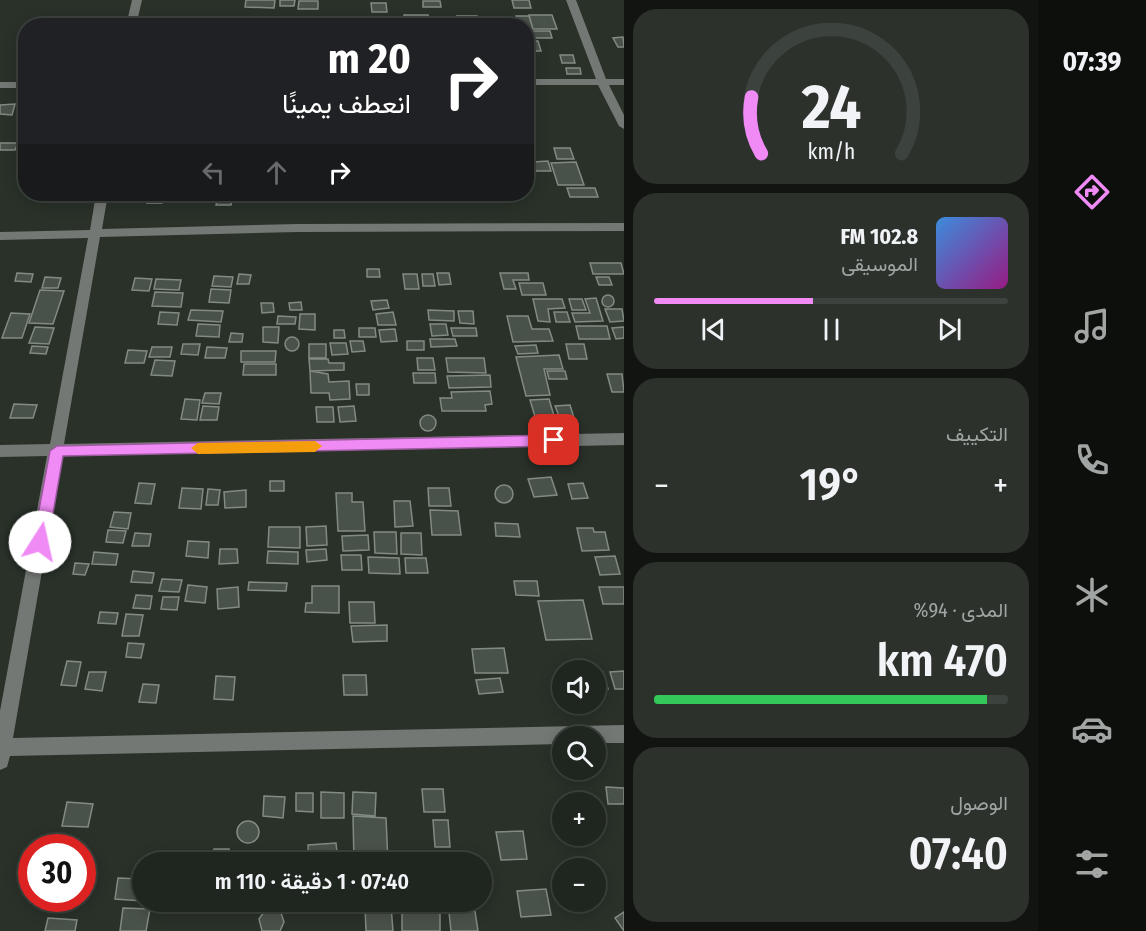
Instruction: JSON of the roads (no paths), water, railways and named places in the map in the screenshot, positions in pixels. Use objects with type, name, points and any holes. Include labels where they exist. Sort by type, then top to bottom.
[{"type":"street","points":[[133,18],[136,0]]},
{"type":"street","points":[[570,0],[602,82],[624,126]]},
{"type":"street","points":[[534,82],[624,82]]},
{"type":"street","points":[[0,85],[18,85]]},
{"type":"street","points":[[101,201],[1,752],[624,734]]},
{"type":"street","points":[[0,236],[298,228],[624,227]]},
{"type":"street","points":[[0,452],[624,439]]}]
